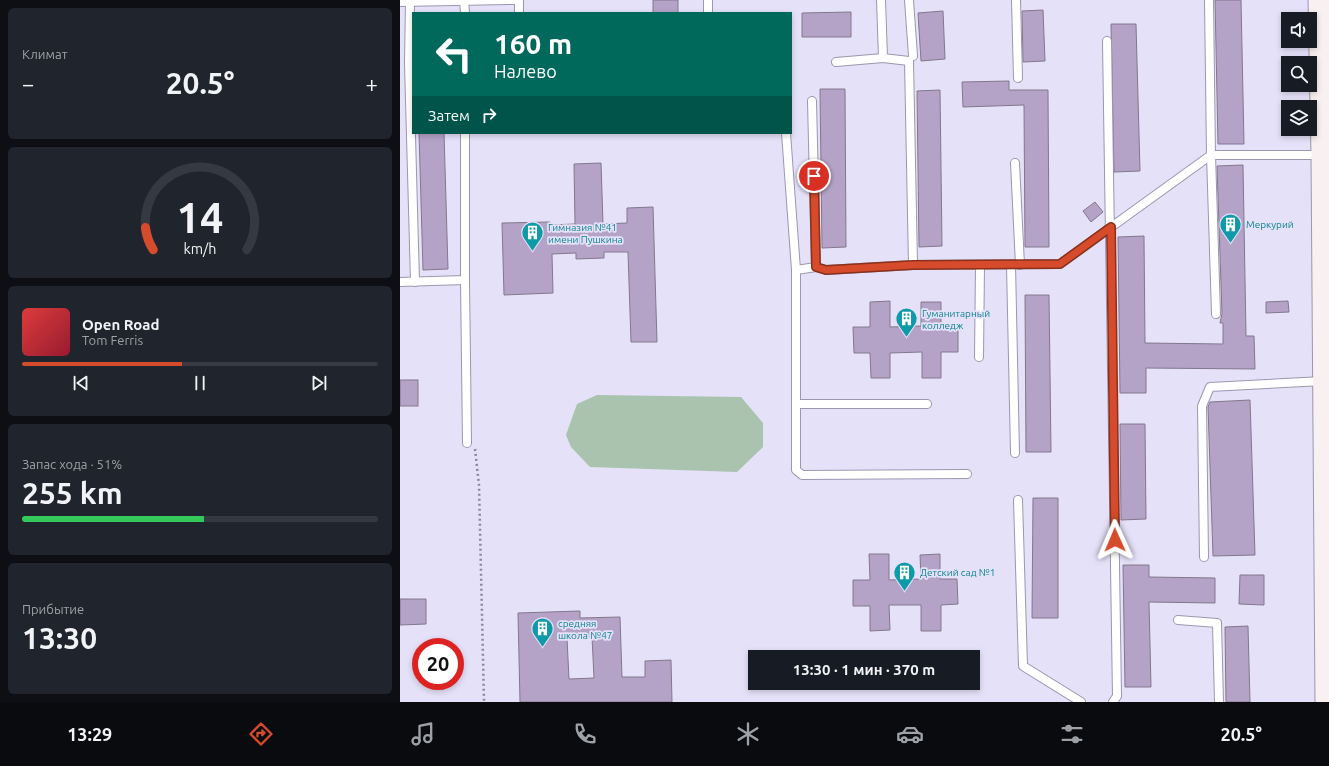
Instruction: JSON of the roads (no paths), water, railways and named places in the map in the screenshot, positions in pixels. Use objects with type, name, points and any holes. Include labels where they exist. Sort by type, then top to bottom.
[{"type":"street","points":[[1319,0],[1325,41],[1326,155],[1324,381],[1326,405],[1326,702]]},
{"type":"lane","points":[[464,0],[465,12]]},
{"type":"lane","points":[[400,2],[514,0]]},
{"type":"lane","points":[[519,0],[519,12]]},
{"type":"lane","points":[[708,0],[708,12]]},
{"type":"lane","points":[[881,0],[883,58]]},
{"type":"lane","points":[[909,0],[913,56]]},
{"type":"lane","points":[[1016,0],[1018,78]]},
{"type":"lane","points":[[1209,0],[1211,155],[1216,314]]},
{"type":"lane","points":[[410,2],[409,63],[411,85],[415,282]]},
{"type":"lane","points":[[1107,41],[1117,696],[1113,702]]},
{"type":"lane","points":[[836,62],[883,58],[909,61],[913,265]]},
{"type":"lane","points":[[400,63],[409,63]]},
{"type":"lane","points":[[812,100],[816,267]]},
{"type":"lane","points":[[465,134],[467,443]]},
{"type":"lane","points":[[786,134],[796,270],[796,470],[802,476],[967,474]]},
{"type":"lane","points":[[796,270],[816,267],[826,270],[913,265],[1060,264],[1211,155],[1326,155]]},
{"type":"lane","points":[[1015,163],[1020,265]]},
{"type":"lane","points":[[979,358],[980,265]]},
{"type":"lane","points":[[1011,265],[1015,453]]},
{"type":"lane","points":[[400,282],[465,280]]},
{"type":"lane","points":[[1204,557],[1202,406],[1210,387],[1324,381]]},
{"type":"lane","points":[[796,404],[926,404]]},
{"type":"lane","points":[[1018,500],[1023,666],[1081,702]]},
{"type":"lane","points":[[1178,620],[1217,623],[1219,702]]},
{"type":"place","name":"Меркурий","points":[[1231,244]]},
{"type":"place","name":"Гимназия №41 имени Пушкина","points":[[533,252]]},
{"type":"place","name":"Гуманитарный колледж","points":[[906,338]]},
{"type":"place","name":"Детский сад №1","points":[[905,592]]},
{"type":"place","name":"средняя школа №47","points":[[543,648]]}]
